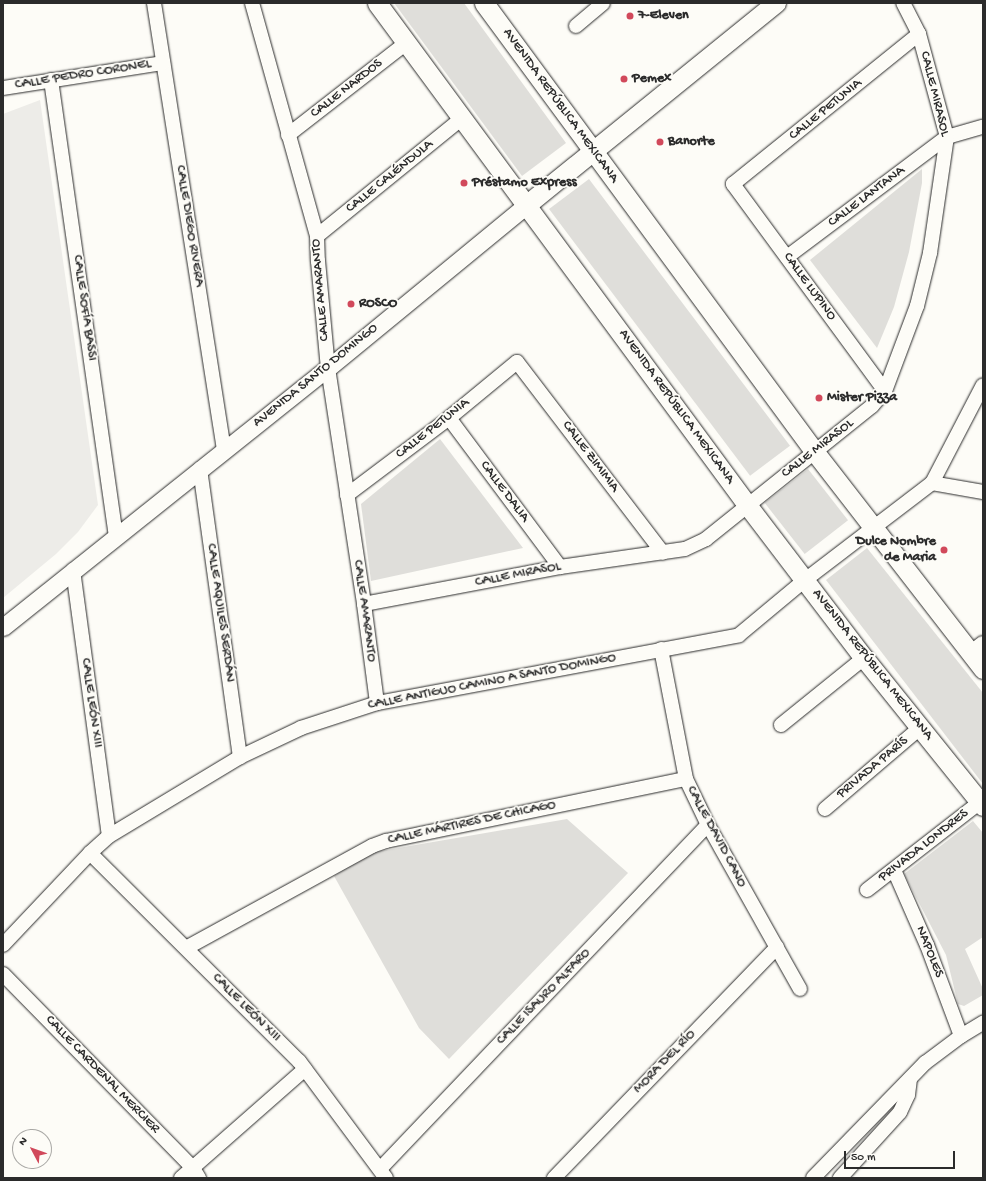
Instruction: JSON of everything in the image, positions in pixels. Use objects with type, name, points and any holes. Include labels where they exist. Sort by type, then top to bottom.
[{"type":"main road","name":"AVENIDA REPÚBLICA MEXICANA","points":[[377,3],[525,206],[593,294],[748,506],[864,658],[982,804]]},
{"type":"main road","name":"AVENIDA REPÚBLICA MEXICANA","points":[[484,3],[872,528],[977,648],[983,669]]},
{"type":"main road","name":"AVENIDA SANTO DOMINGO","points":[[525,206],[776,3]]},
{"type":"street","name":"CALLE DIEGO RIVERA","points":[[154,3],[224,449]]},
{"type":"street","name":"CALLE AMARANTO","points":[[252,3],[317,236],[328,368],[364,604],[377,703]]},
{"type":"street","points":[[576,26],[603,3]]},
{"type":"street","name":"CALLE MIRASOL","points":[[364,604],[560,567],[685,549],[696,545],[748,506],[814,451],[872,406],[885,391],[917,306],[925,276],[940,195],[947,137],[919,34],[903,3]]},
{"type":"street","name":"CALLE PETUNIA","points":[[733,184],[837,102],[919,34]]},
{"type":"street","name":"CALLE NARDOS","points":[[288,135],[406,43]]},
{"type":"street","name":"CALLE PEDRO CORONEL","points":[[3,88],[163,63]]},
{"type":"street","name":"CALLE SOFÍA BASSI","points":[[51,80],[116,536]]},
{"type":"street","name":"CALLE CALÉNDULA","points":[[317,236],[462,118]]},
{"type":"street","points":[[947,137],[983,127]]},
{"type":"street","name":"CALLE LANTANA","points":[[787,257],[947,137]]},
{"type":"street","name":"CALLE LUPINO","points":[[733,184],[885,391]]},
{"type":"street","name":"AVENIDA SANTO DOMINGO","points":[[3,627],[224,449],[328,368],[525,206]]},
{"type":"street","name":"CALLE PETUNIA","points":[[347,495],[449,418],[517,362]]},
{"type":"street","name":"CALLE ZIMIMIA","points":[[517,362],[663,552]]},
{"type":"street","name":"CALLE ANTIGUO CAMINO A SANTO DOMINGO","points":[[3,946],[90,853],[109,836],[240,757],[301,728],[377,703],[739,635],[805,580],[932,483],[983,385]]},
{"type":"street","name":"CALLE DALIA","points":[[449,418],[560,567]]},
{"type":"street","name":"CALLE AQUILES SERDÁN","points":[[200,469],[240,757]]},
{"type":"street","points":[[932,483],[983,492]]},
{"type":"street","name":"CALLE LEÓN XIII","points":[[73,570],[109,836]]},
{"type":"street","name":"CALLE DAVID CANO","points":[[661,649],[686,779],[708,825],[800,989]]},
{"type":"street","points":[[781,726],[864,658]]},
{"type":"street","name":"PRIVADA PARÍS","points":[[825,809],[921,727]]},
{"type":"street","name":"CALLE MÁRTIRES DE CHICAGO","points":[[186,948],[372,846],[386,841],[686,779]]},
{"type":"street","name":"PRIVADA LONDRES","points":[[867,890],[982,804]]},
{"type":"street","name":"CALLE ISAURO ALFARO","points":[[383,1174],[708,825]]},
{"type":"street","name":"CALLE LEÓN XIII","points":[[90,853],[305,1069],[383,1174]]},
{"type":"street","name":"NAPOLES","points":[[894,870],[927,945],[961,1036]]},
{"type":"street","name":"MORA DEL RÍO","points":[[554,1178],[777,947]]},
{"type":"street","name":"CALLE CARDENAL MERCIER","points":[[3,974],[196,1173]]},
{"type":"street","points":[[812,1178],[925,1063],[961,1036],[983,1023]]},
{"type":"street","points":[[181,1178],[196,1173],[305,1069]]},
{"type":"street","points":[[840,1178],[900,1112],[908,1095],[910,1079]]},
{"type":"shaded area","points":[[394,3],[464,3],[566,143],[522,176]]},
{"type":"shaded area","points":[[40,100],[98,505],[78,532],[56,554],[3,598],[3,114]]},
{"type":"shaded area","points":[[922,169],[922,183],[909,252],[894,307],[877,348],[810,260]]},
{"type":"shaded area","points":[[589,179],[790,446],[750,476],[549,209]]},
{"type":"shaded area","points":[[440,439],[523,548],[371,581],[361,504]]},
{"type":"shaded area","points":[[808,469],[848,520],[805,554],[765,503]]},
{"type":"shaded area","points":[[867,548],[983,693],[983,784],[826,580]]},
{"type":"shaded area","points":[[567,819],[628,873],[449,1059],[419,1028],[334,876],[369,853]]},
{"type":"shaded area","points":[[973,821],[983,833],[983,937],[965,949],[983,989],[983,995],[964,1006],[958,1004],[946,955],[904,874]]},
{"type":"place","name":"7-Eleven","points":[[630,16]]},
{"type":"place","name":"Pemex","points":[[624,79]]},
{"type":"place","name":"Banorte","points":[[660,142]]},
{"type":"place","name":"Préstamo Express","points":[[464,183]]},
{"type":"place","name":"ROSCO","points":[[351,304]]},
{"type":"place","name":"Mister Pizza","points":[[819,398]]},
{"type":"place","name":"Dulce Nombre de Maria","points":[[944,550]]}]
